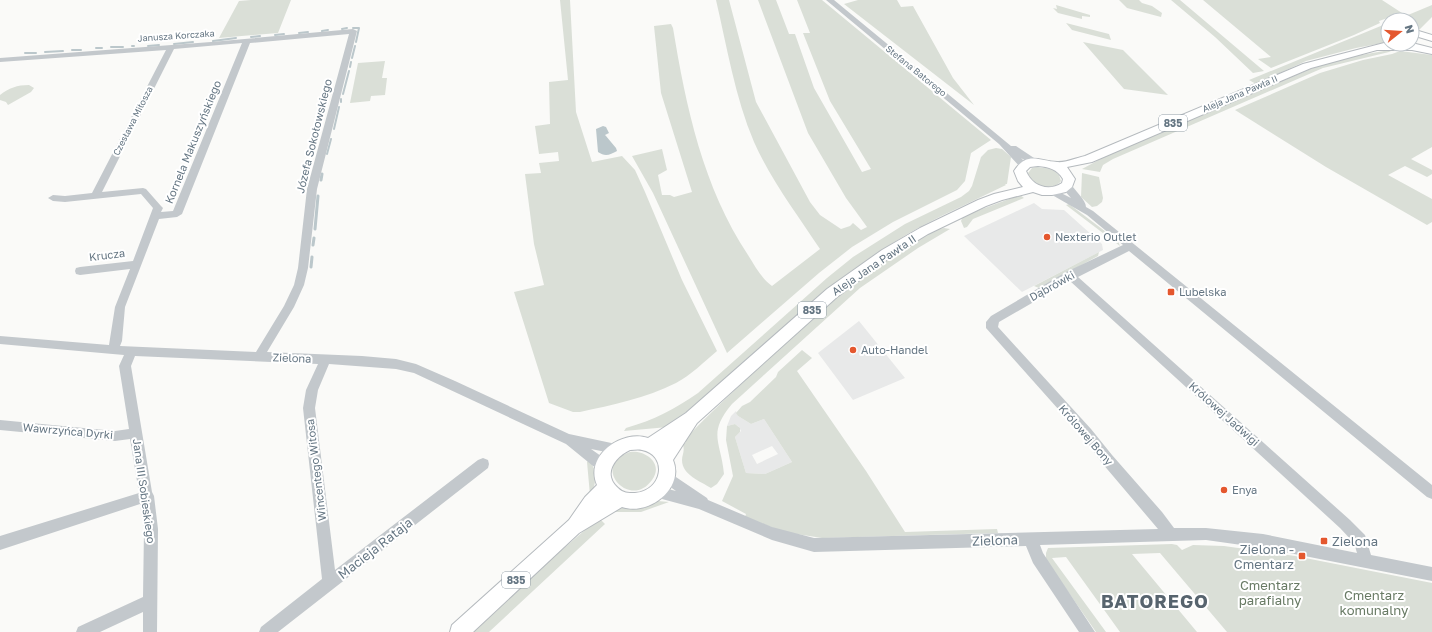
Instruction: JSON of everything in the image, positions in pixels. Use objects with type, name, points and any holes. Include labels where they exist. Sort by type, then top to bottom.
[{"type":"main road","name":"Aleja Jana Pawła II","points":[[1056,166],[1088,159],[1307,66],[1380,47]]},
{"type":"main road","name":"Aleja Jana Pawła II","points":[[1373,49],[1380,48]]},
{"type":"main road","name":"835","points":[[1420,48],[1432,51]]},
{"type":"main road","name":"Aleja Jana Pawła II","points":[[1067,180],[1088,159]]},
{"type":"main road","name":"835","points":[[1046,163],[1056,166],[1067,180],[1062,190],[1052,192],[1034,188],[1026,183],[1026,169],[1046,163]]},
{"type":"main road","name":"Aleja Jana Pawła II","points":[[998,196],[1026,169]]},
{"type":"main road","name":"Aleja Jana Pawła II","points":[[650,445],[692,418],[803,318],[859,272],[918,234],[998,196],[1034,188]]},
{"type":"main road","name":"Aleja Jana Pawła II","points":[[665,458],[692,418]]},
{"type":"main road","points":[[633,443],[650,445],[662,453],[665,458],[668,470],[665,483],[650,497],[639,500],[627,501],[612,494],[606,487],[602,476],[603,464],[608,456],[616,449],[633,443]]},
{"type":"main road","name":"835","points":[[459,632],[573,527],[591,502],[606,487]]},
{"type":"main road","name":"835","points":[[573,527],[620,499]]},
{"type":"street","name":"Stefana Batorego","points":[[830,0],[1002,142],[1026,169]]},
{"type":"street","name":"Janusza Korczaka","points":[[0,60],[353,31]]},
{"type":"street","name":"Józefa Sokołowskiego","points":[[260,356],[294,298],[299,285],[303,268],[312,189],[353,31]]},
{"type":"street","name":"Kornela Makuszyńskiego","points":[[155,216],[177,214],[247,40]]},
{"type":"street","name":"Czesława Miłosza","points":[[95,196],[171,47]]},
{"type":"street","points":[[1067,180],[1069,190],[1087,211],[1432,494]]},
{"type":"street","points":[[53,198],[65,199],[143,191],[158,208],[120,307],[116,341],[112,350]]},
{"type":"street","points":[[1052,192],[1087,211]]},
{"type":"street","name":"Dąbrówki","points":[[999,338],[992,328],[992,322],[1046,288],[1130,246]]},
{"type":"street","name":"Krucza","points":[[80,270],[137,264]]},
{"type":"street","name":"Królowej Jadwigi","points":[[1070,275],[1346,524],[1360,540],[1366,561]]},
{"type":"street","name":"Królowej Bony","points":[[999,338],[1087,433],[1107,459],[1157,516],[1170,534]]},
{"type":"street","name":"Zielona","points":[[0,340],[112,350],[381,362],[416,369],[567,439],[598,462],[603,464]]},
{"type":"street","name":"Jana III Sobieskiego","points":[[131,351],[125,366],[147,496],[152,541],[150,632]]},
{"type":"street","name":"Wincentego Witosa","points":[[326,359],[312,390],[309,408],[330,583]]},
{"type":"street","name":"Wawrzyńca Dyrki","points":[[0,426],[114,436],[136,433]]},
{"type":"street","name":"Zielona","points":[[567,439],[616,449]]},
{"type":"street","name":"Macieja Rataja","points":[[266,632],[483,464]]},
{"type":"street","name":"Zielona","points":[[667,477],[705,505]]},
{"type":"street","name":"Zielona","points":[[656,492],[705,505],[766,533],[791,541],[814,545],[1200,534],[1236,536],[1432,574]]},
{"type":"street","points":[[0,543],[147,496]]},
{"type":"street","points":[[1030,539],[1038,558],[1088,632]]},
{"type":"street","points":[[83,632],[151,601]]},
{"type":"shaded area","points":[[603,126],[606,127],[609,133],[605,135],[617,151],[608,155],[603,155],[598,152],[596,129]]},
{"type":"shaded area","points":[[1034,203],[1042,209],[1064,210],[1102,244],[1103,250],[1022,292],[964,236]]},
{"type":"shaded area","points":[[859,321],[905,378],[853,400],[818,353]]},
{"type":"shaded area","points":[[736,411],[738,416],[751,424],[764,419],[792,462],[765,474],[746,473],[735,437],[741,431],[735,424],[727,426],[731,416]],"holes":[[[772,446],[778,454],[757,464],[752,455]]]},
{"type":"green space","points":[[291,0],[278,33],[219,38],[239,1]]},
{"type":"green space","points":[[560,0],[570,0],[576,112],[592,162],[622,156],[635,170],[682,280],[717,351],[687,376],[665,388],[629,400],[580,412],[573,412],[549,403],[514,292],[544,285],[534,244],[525,174],[541,173],[539,163],[559,161],[558,152],[539,154],[535,126],[550,124],[549,82],[568,80]]},
{"type":"green space","points":[[716,0],[729,0],[756,102],[810,202],[820,215],[841,229],[850,226],[853,223],[861,230],[867,227],[846,198],[808,133],[758,0],[776,0],[789,34],[795,34],[814,88],[862,172],[871,169],[830,101],[803,33],[810,33],[797,0],[822,0],[991,140],[971,153],[965,181],[957,190],[893,222],[852,247],[819,273],[727,353],[653,193],[632,156],[662,149],[667,170],[658,175],[662,195],[670,195],[674,197],[692,192],[661,93],[654,26],[671,24],[673,28],[684,87],[698,146],[719,202],[732,229],[761,276],[772,286],[820,249],[776,183],[754,142],[747,125],[737,90]]},
{"type":"green space","points":[[858,0],[897,0],[901,7],[913,6],[953,78],[974,105],[844,4]]},
{"type":"green space","points":[[1119,0],[1139,0],[1162,13],[1161,17],[1127,8]]},
{"type":"green space","points":[[1171,0],[1180,0],[1264,71],[1253,73],[1215,37]]},
{"type":"green space","points":[[1203,0],[1382,0],[1400,12],[1380,12],[1380,23],[1271,68],[1258,59],[1271,57]]},
{"type":"green space","points":[[1056,5],[1090,15],[1090,17],[1082,16],[1082,19],[1058,13],[1053,8],[1057,9]]},
{"type":"green space","points":[[1432,5],[1432,17],[1420,29],[1420,12],[1415,12]]},
{"type":"green space","points":[[1066,23],[1109,34],[1111,40],[1072,30]]},
{"type":"green space","points":[[1380,26],[1380,44],[1306,61],[1256,84],[1249,80]]},
{"type":"green space","points":[[1083,42],[1123,50],[1168,95],[1124,89]]},
{"type":"green space","points":[[1380,52],[1389,52],[1323,68],[1113,159],[1103,165],[1100,172],[1082,169],[1108,155],[1315,67],[1350,57]]},
{"type":"green space","points":[[1397,52],[1408,52],[1432,55],[1432,147],[1411,159],[1432,170],[1432,174],[1427,177],[1405,166],[1388,175],[1432,199],[1432,222],[1427,225],[1326,167],[1235,110],[1320,73],[1363,60]]},
{"type":"green space","points":[[385,61],[382,78],[387,78],[385,95],[371,96],[370,101],[350,103],[358,63]]},
{"type":"green space","points":[[29,85],[34,88],[31,92],[8,105],[6,102],[0,100],[0,95],[7,90],[17,86]]},
{"type":"green space","points":[[996,148],[1002,149],[1011,157],[1006,185],[920,227],[860,265],[826,290],[698,403],[668,427],[624,431],[626,428],[664,414],[698,393],[827,278],[853,257],[905,224],[961,197],[969,191],[981,157],[988,150]]},
{"type":"green space","points":[[1032,168],[1052,169],[1059,175],[1061,181],[1048,187],[1038,184],[1030,178],[1028,173]]},
{"type":"green space","points":[[1082,173],[1099,177],[1103,198],[1102,202],[1097,206],[1092,207],[1081,197]]},
{"type":"green space","points":[[1020,195],[1024,198],[973,219],[967,227],[964,228],[961,221],[963,216]]},
{"type":"green space","points":[[1069,204],[1118,241],[1120,246],[1066,205]]},
{"type":"green space","points":[[944,228],[950,229],[918,248],[860,288],[732,404],[724,414],[718,431],[724,474],[717,484],[711,488],[688,474],[682,460],[684,451],[683,445],[686,442],[684,440],[724,401],[792,337],[861,278],[920,238]]},
{"type":"green space","points":[[1099,252],[1098,256],[1039,288],[1034,286]]},
{"type":"green space","points":[[802,350],[812,358],[797,371],[866,471],[905,532],[997,529],[998,533],[822,538],[784,532],[745,517],[746,514],[722,501],[733,476],[726,440],[727,426],[735,424],[740,428],[740,432],[735,437],[746,473],[765,474],[792,462],[764,419],[751,424],[738,416],[736,413],[742,406],[750,402],[776,377],[778,372]]},
{"type":"green space","points":[[630,452],[642,453],[652,459],[656,469],[652,480],[643,488],[634,491],[625,488],[617,482],[613,475],[613,466],[618,458]]},
{"type":"green space","points":[[589,460],[594,468],[596,477],[590,495],[587,462]]},
{"type":"green space","points":[[658,501],[669,502],[641,512],[609,512],[619,507]]},
{"type":"green space","points":[[599,518],[605,524],[489,632],[471,632],[542,567]]},
{"type":"green space","points":[[1177,545],[1182,550],[1193,545],[1224,546],[1295,556],[1432,583],[1432,632],[1227,632],[1160,553],[1132,554],[1197,632],[1120,632],[1066,557],[1052,558],[1106,632],[1096,632],[1046,560],[1048,548]]},
{"type":"waterway","points":[[342,29],[347,28]]},
{"type":"waterway","points":[[353,28],[359,28],[356,42]]},
{"type":"waterway","points":[[322,31],[328,30]]},
{"type":"waterway","points":[[299,33],[308,32]]},
{"type":"waterway","points":[[275,35],[284,34]]},
{"type":"waterway","points":[[251,37],[260,36]]},
{"type":"waterway","points":[[213,41],[236,38]]},
{"type":"waterway","points":[[174,44],[193,42]]},
{"type":"waterway","points":[[148,46],[159,45]]},
{"type":"waterway","points":[[352,58],[355,46]]},
{"type":"waterway","points":[[111,47],[123,47]]},
{"type":"waterway","points":[[96,48],[102,48]]},
{"type":"waterway","points":[[72,50],[81,50]]},
{"type":"waterway","points":[[45,52],[63,51]]},
{"type":"waterway","points":[[25,53],[36,53]]},
{"type":"waterway","points":[[350,67],[351,62]]},
{"type":"waterway","points":[[343,94],[349,71]]},
{"type":"waterway","points":[[334,129],[339,107]]},
{"type":"waterway","points":[[327,154],[331,139]]},
{"type":"waterway","points":[[321,180],[322,174]]},
{"type":"waterway","points":[[315,229],[318,196]]},
{"type":"waterway","points":[[313,245],[314,238]]},
{"type":"waterway","points":[[311,267],[312,257]]},
{"type":"place","name":"Nexterio Outlet","points":[[1047,237]]},
{"type":"place","name":"Lubelska","points":[[1171,292]]},
{"type":"place","name":"Auto-Handel","points":[[853,350]]},
{"type":"place","name":"Enya","points":[[1224,490]]},
{"type":"place","name":"Zielona","points":[[1324,541]]},
{"type":"place","name":"Zielona - Cmentarz","points":[[1302,556]]},
{"type":"district","name":"BATOREGO","points":[[1155,602]]},
{"type":"park label","name":"Cmentarz parafialny","points":[[1270,592]]},
{"type":"park label","name":"Cmentarz komunalny","points":[[1374,602]]}]
